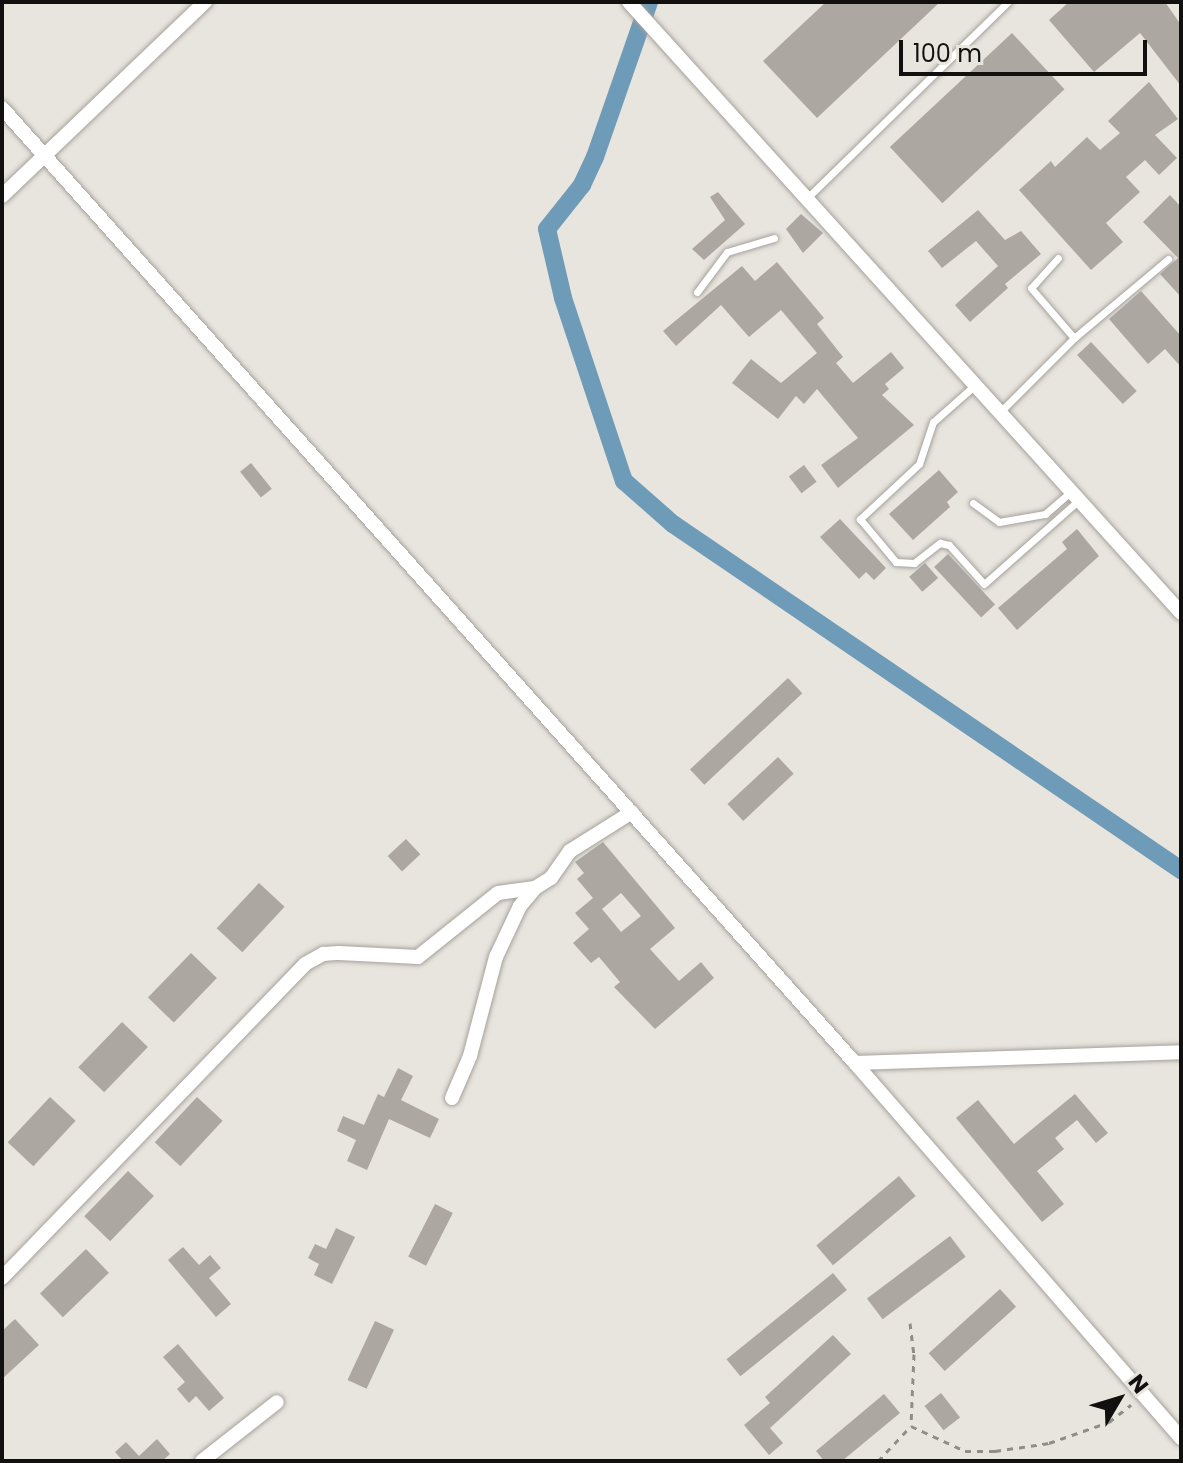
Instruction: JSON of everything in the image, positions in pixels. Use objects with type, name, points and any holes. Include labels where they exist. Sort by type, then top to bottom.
[{"type":"street","points":[[2,196],[205,2]]},
{"type":"street","points":[[629,2],[1181,613]]},
{"type":"street","points":[[2,108],[44,159],[855,1063],[1181,1438]]},
{"type":"street","points":[[452,1098],[470,1056],[496,957],[520,906],[535,888],[551,878],[570,851],[632,812]]},
{"type":"street","points":[[2,1278],[305,964],[323,954],[339,953],[418,957],[498,893],[535,888]]},
{"type":"street","points":[[855,1063],[1181,1052]]},
{"type":"street","points":[[202,1461],[277,1402]]},
{"type":"lane","points":[[806,199],[1008,2]]},
{"type":"lane","points":[[697,292],[727,252],[774,238]]},
{"type":"lane","points":[[1058,258],[1031,288],[1074,338]]},
{"type":"lane","points":[[1000,412],[1074,338],[1168,259]]},
{"type":"lane","points":[[975,385],[933,422],[919,464],[860,519],[896,562],[914,563],[940,543],[949,545],[984,584],[1076,495]]},
{"type":"lane","points":[[973,503],[999,522],[1045,514],[1076,495]]},
{"type":"path","points":[[878,1461],[911,1426],[914,1354],[910,1323]]},
{"type":"path","points":[[911,1426],[965,1451],[995,1451],[1049,1443],[1109,1422],[1143,1395]]},
{"type":"building","points":[[826,2],[940,2],[817,118],[763,61]]},
{"type":"building","points":[[1069,2],[1165,2],[1181,25],[1181,86],[1140,33],[1094,72],[1049,20]]},
{"type":"building","points":[[1012,33],[1065,89],[942,203],[890,147]]},
{"type":"building","points":[[1149,82],[1178,119],[1155,135],[1177,158],[1159,175],[1145,160],[1126,177],[1140,192],[1106,223],[1123,242],[1091,270],[1019,190],[1051,161],[1055,167],[1087,137],[1100,150],[1120,133],[1108,121]]},
{"type":"building","points":[[718,192],[745,224],[704,260],[692,249],[725,220],[710,197]]},
{"type":"building","points":[[1170,195],[1181,207],[1181,297],[1160,274],[1178,258],[1143,222]]},
{"type":"building","points":[[978,210],[1005,240],[1021,231],[1041,254],[1005,284],[1008,288],[970,322],[955,305],[998,266],[976,241],[942,268],[928,251]]},
{"type":"building","points":[[801,214],[823,233],[803,253],[786,229]]},
{"type":"building","points":[[777,262],[824,318],[817,324],[843,357],[836,363],[853,383],[891,352],[904,368],[885,384],[889,389],[882,395],[914,425],[838,488],[821,465],[858,438],[817,389],[804,404],[796,396],[778,419],[732,383],[751,359],[781,383],[817,353],[781,310],[749,337],[721,305],[676,346],[663,331],[742,266],[755,281]]},
{"type":"building","points":[[1141,291],[1181,336],[1181,367],[1165,349],[1148,364],[1109,319]]},
{"type":"building","points":[[1091,342],[1137,391],[1123,404],[1077,355]]},
{"type":"building","points":[[251,463],[272,489],[261,497],[240,472]]},
{"type":"building","points":[[804,465],[817,482],[801,493],[789,476]]},
{"type":"building","points":[[939,470],[958,492],[947,502],[950,507],[913,540],[889,514]]},
{"type":"building","points":[[840,519],[886,568],[874,580],[866,572],[859,579],[820,537]]},
{"type":"building","points":[[1077,529],[1099,556],[1017,630],[998,608],[1067,549],[1062,542]]},
{"type":"building","points":[[948,554],[995,604],[981,617],[934,567]]},
{"type":"building","points":[[925,563],[938,578],[922,592],[909,577]]},
{"type":"building","points":[[788,678],[802,693],[704,785],[690,769]]},
{"type":"building","points":[[778,757],[794,774],[743,821],[728,804]]},
{"type":"building","points":[[406,839],[420,854],[402,871],[388,856]]},
{"type":"building","points":[[603,842],[675,928],[650,949],[679,981],[701,962],[714,978],[655,1029],[614,987],[620,982],[599,957],[591,963],[573,943],[589,929],[575,913],[593,898],[577,879],[584,873],[575,862]],"holes":[[[621,893],[641,916],[621,932],[602,909]]]},
{"type":"building","points":[[259,883],[285,907],[242,952],[217,928]]},
{"type":"building","points":[[191,953],[217,978],[174,1023],[148,998]]},
{"type":"building","points":[[122,1022],[148,1047],[104,1092],[78,1067]]},
{"type":"building","points":[[398,1068],[413,1076],[401,1100],[439,1119],[430,1138],[389,1119],[367,1170],[347,1161],[356,1140],[337,1131],[343,1116],[364,1125],[378,1094],[384,1097]]},
{"type":"building","points":[[1075,1094],[1108,1133],[1096,1143],[1077,1120],[1055,1138],[1064,1149],[1037,1171],[1064,1204],[1042,1222],[956,1118],[978,1100],[1014,1144]]},
{"type":"building","points":[[50,1097],[76,1121],[33,1166],[8,1142]]},
{"type":"building","points":[[197,1097],[223,1121],[180,1166],[155,1142]]},
{"type":"building","points":[[128,1171],[154,1196],[110,1241],[84,1216]]},
{"type":"building","points":[[899,1176],[916,1196],[833,1265],[816,1245]]},
{"type":"building","points":[[435,1204],[453,1213],[426,1266],[408,1257]]},
{"type":"building","points":[[336,1228],[355,1237],[332,1284],[314,1275],[319,1264],[308,1258],[315,1244],[326,1249]]},
{"type":"building","points":[[950,1236],[966,1257],[883,1319],[867,1299]]},
{"type":"building","points":[[183,1247],[199,1265],[210,1255],[221,1268],[209,1278],[231,1304],[216,1317],[168,1260]]},
{"type":"building","points":[[86,1249],[109,1273],[63,1317],[40,1293]]},
{"type":"building","points":[[833,1273],[847,1290],[740,1376],[727,1359]]},
{"type":"building","points":[[1000,1289],[1016,1307],[945,1371],[929,1353]]},
{"type":"building","points":[[15,1319],[39,1345],[2,1379],[2,1331]]},
{"type":"building","points":[[375,1321],[394,1330],[367,1389],[348,1380]]},
{"type":"building","points":[[833,1335],[851,1354],[770,1428],[783,1443],[769,1455],[744,1425],[770,1403],[765,1397]]},
{"type":"building","points":[[178,1344],[224,1398],[209,1411],[196,1396],[189,1403],[177,1389],[185,1382],[163,1357]]},
{"type":"building","points":[[941,1393],[960,1417],[944,1430],[924,1406]]},
{"type":"building","points":[[884,1394],[900,1413],[842,1461],[824,1461],[816,1451]]},
{"type":"building","points":[[157,1439],[170,1454],[162,1461],[123,1461],[115,1452],[126,1442],[139,1456]]},
{"type":"waterway","points":[[649,2],[595,157],[582,185],[547,229],[563,298],[624,481],[673,524],[1181,870]]}]
